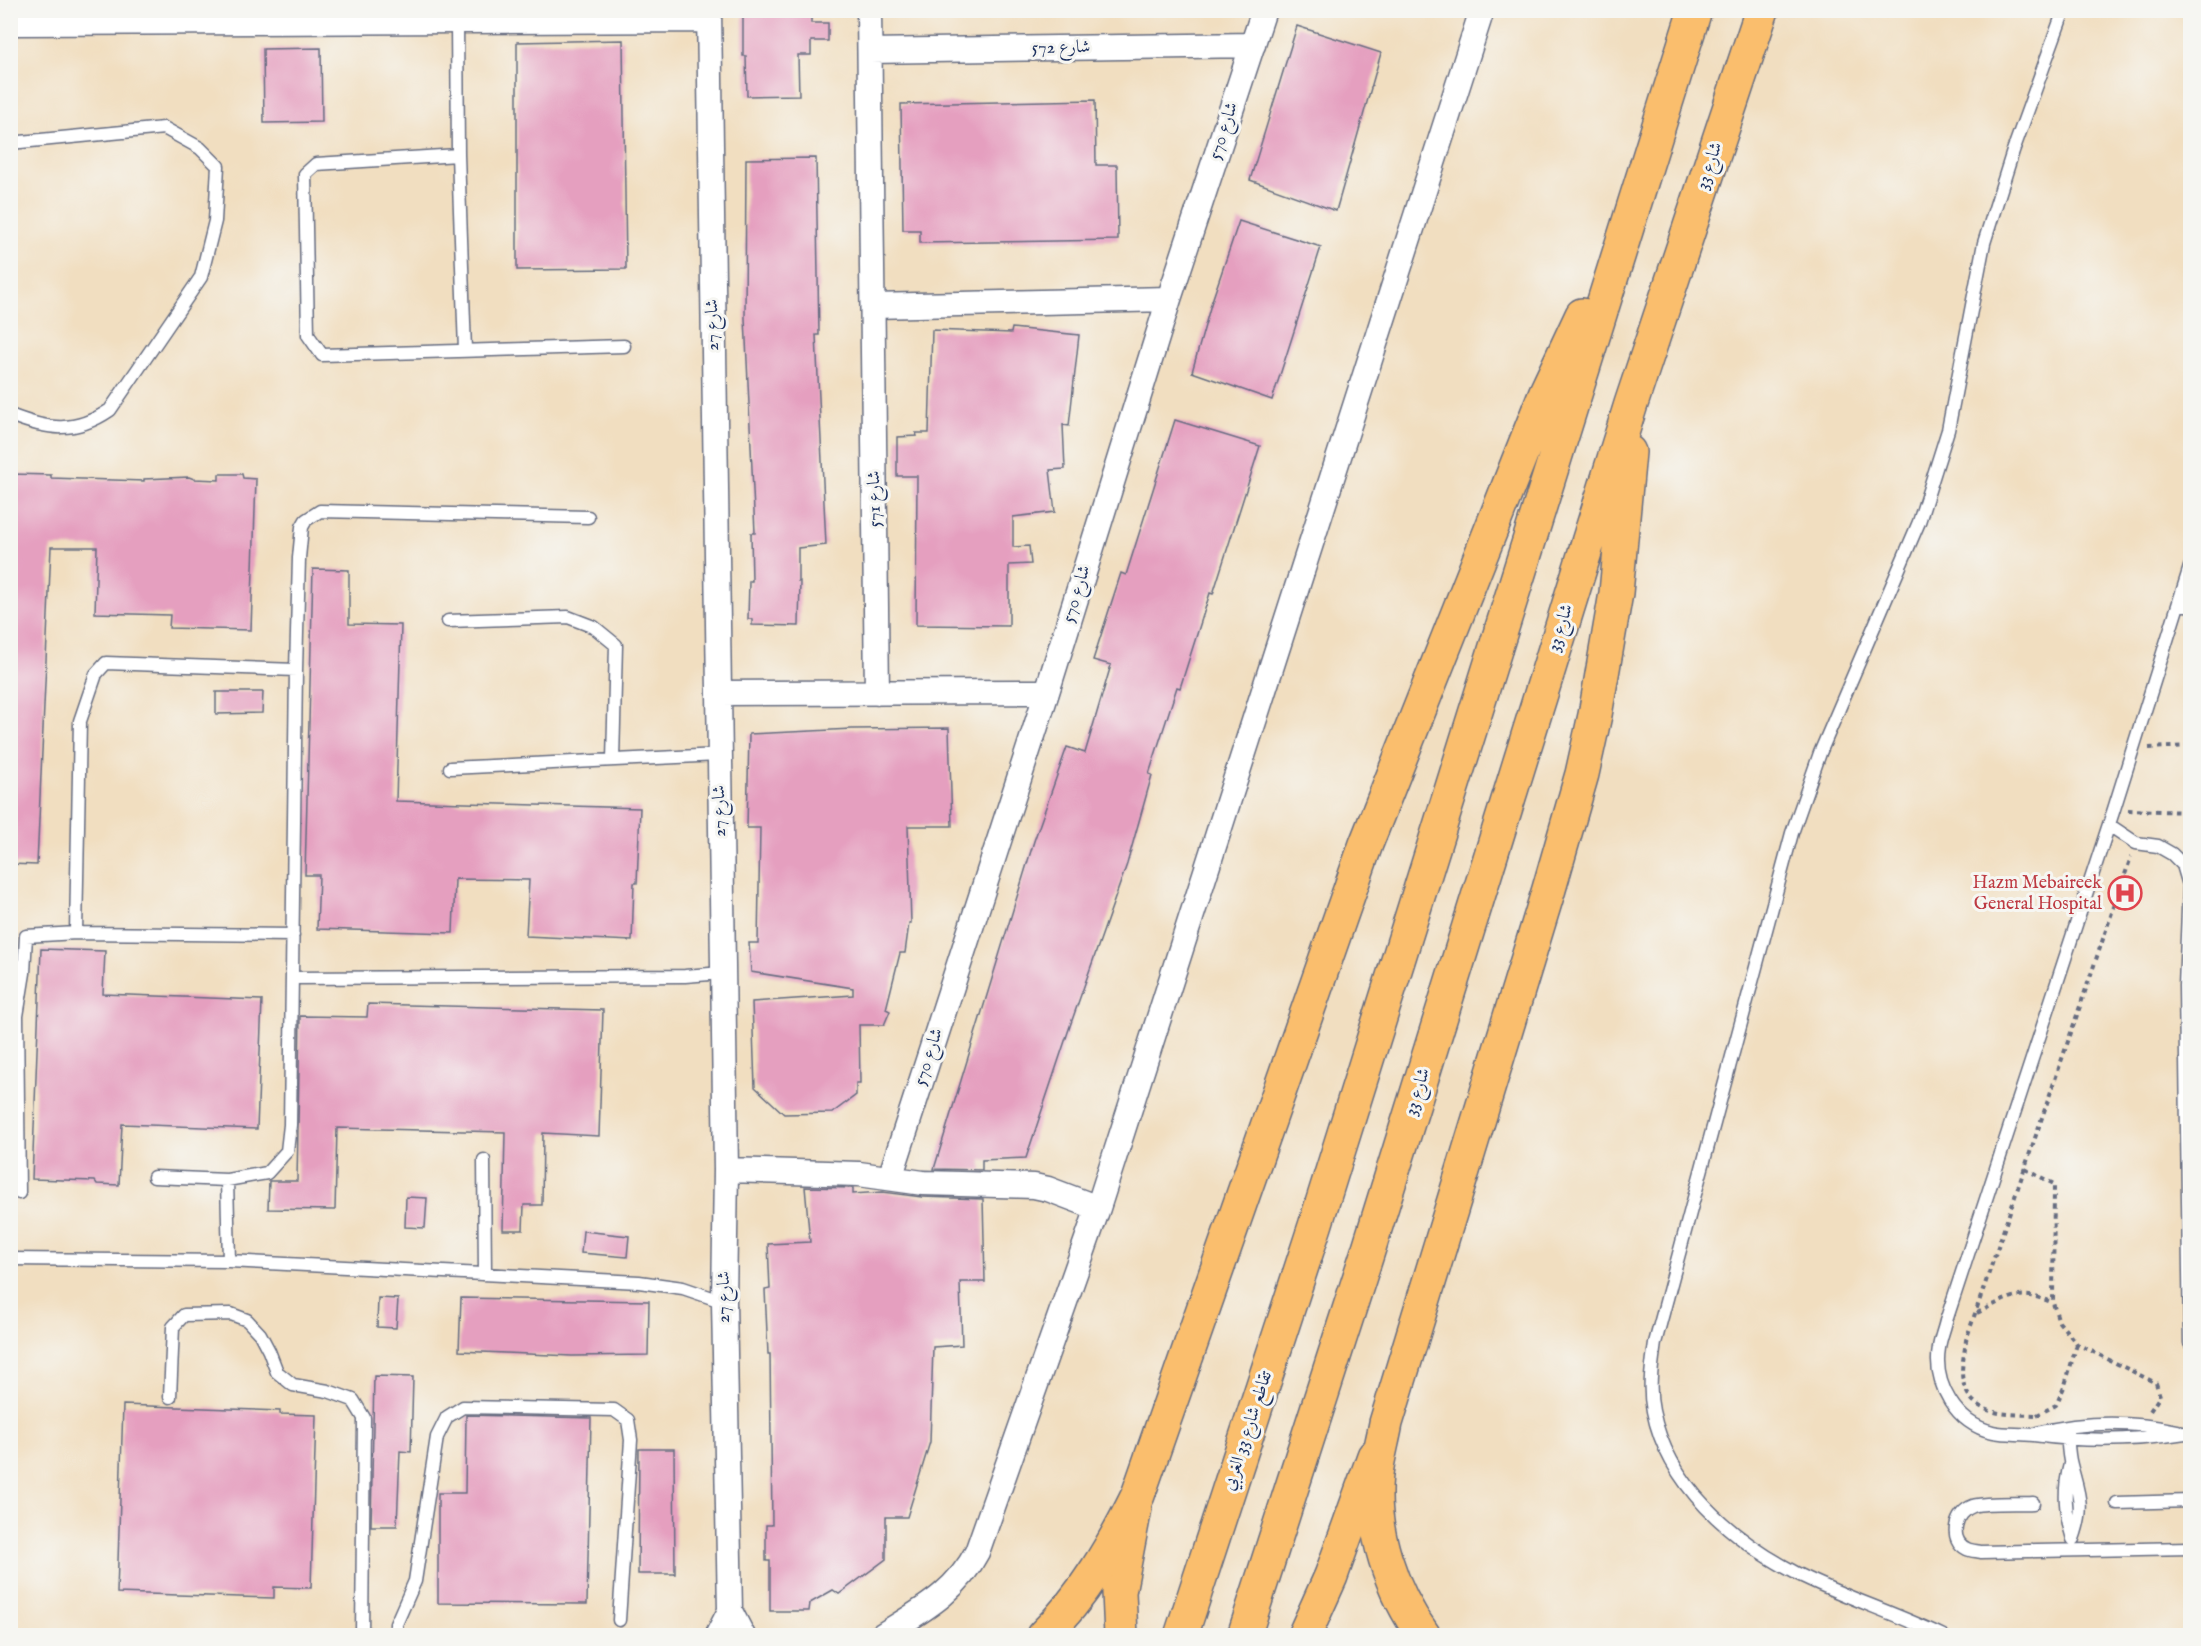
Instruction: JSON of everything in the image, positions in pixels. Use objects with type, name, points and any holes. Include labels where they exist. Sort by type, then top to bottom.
[{"type":"main road","points":[[1121,1635],[1119,1592],[1138,1495],[1347,899],[1384,799],[1545,394],[1578,322],[1618,254],[1695,10]]},
{"type":"main road","name":"شارع 33","points":[[1244,1635],[1370,1248],[1631,404],[1762,10]]},
{"type":"main road","name":"تقاطع شارع 33 الغربي","points":[[1181,1635],[1315,1226],[1618,254]]},
{"type":"main road","points":[[1304,1635],[1331,1576],[1386,1423],[1558,861],[1582,774],[1601,686],[1616,593],[1626,499],[1631,404]]},
{"type":"main road","points":[[1386,1423],[1376,1475],[1378,1527],[1391,1577],[1402,1601],[1424,1635]]},
{"type":"main road","points":[[1043,1635],[1073,1604],[1105,1557],[1138,1495]]},
{"type":"street","name":"شارع 571","points":[[869,10],[877,693]]},
{"type":"street","name":"شارع 570","points":[[890,1178],[1047,692],[1169,299],[1264,10]]},
{"type":"street","points":[[881,1635],[941,1597],[952,1587],[977,1552],[1098,1208],[1482,10]]},
{"type":"street","points":[[20,19],[308,16],[457,21],[709,15]]},
{"type":"street","name":"شارع 27","points":[[709,15],[726,1170],[724,1302],[730,1611],[742,1635]]},
{"type":"street","name":"شارع 572","points":[[870,51],[1253,45]]},
{"type":"street","points":[[873,306],[1169,299]]},
{"type":"street","points":[[718,693],[1047,692]]},
{"type":"street","points":[[726,1170],[859,1174],[923,1183],[1034,1186],[1098,1208]]},
{"type":"street","name":"شارع 27","points":[[717,1635],[730,1611]]},
{"type":"lane","points":[[1943,1635],[1795,1572],[1765,1554],[1718,1518],[1696,1497],[1676,1471],[1661,1441],[1653,1409],[1650,1376],[1655,1343],[1792,833],[1820,753],[1919,522],[1948,430],[1984,243],[2024,119],[2064,10]]},
{"type":"lane","points":[[457,21],[458,155],[465,351]]},
{"type":"lane","points":[[10,143],[164,128],[200,148],[218,166],[215,221],[201,277],[110,410],[94,421],[75,427],[46,426],[10,415]]},
{"type":"lane","points":[[458,155],[316,164],[305,174],[308,336],[322,355],[624,346]]},
{"type":"lane","points":[[154,1177],[228,1180],[267,1173],[286,1151],[290,1125],[296,670],[301,534],[306,520],[320,511],[588,517]]},
{"type":"lane","points":[[2188,1433],[2127,1440],[2067,1433],[1992,1432],[1972,1423],[1955,1409],[1944,1390],[1938,1369],[1939,1347],[2133,749],[2185,604],[2190,567]]},
{"type":"lane","points":[[448,621],[568,616],[594,627],[616,645],[613,760]]},
{"type":"lane","points":[[76,933],[80,721],[96,674],[106,663],[296,670]]},
{"type":"lane","points":[[450,768],[719,755]]},
{"type":"lane","points":[[2109,825],[2136,843],[2158,846],[2172,854],[2183,865],[2189,885],[2185,998],[2190,1343]]},
{"type":"lane","points":[[19,1193],[18,1016],[26,936],[76,933],[293,935]]},
{"type":"lane","points":[[292,978],[685,976],[722,973]]},
{"type":"lane","points":[[484,1160],[485,1274]]},
{"type":"lane","points":[[228,1180],[229,1261]]},
{"type":"lane","points":[[10,1258],[229,1261],[639,1282],[683,1288],[724,1302]]},
{"type":"lane","points":[[170,1397],[173,1327],[184,1315],[231,1314],[247,1320],[260,1334],[278,1372],[293,1385],[328,1391],[353,1400],[364,1418],[362,1635]]},
{"type":"lane","points":[[396,1635],[396,1624],[415,1581],[437,1437],[447,1417],[463,1407],[614,1410],[628,1420],[631,1440],[619,1620]]},
{"type":"lane","points":[[2067,1433],[2070,1464],[2065,1494],[2068,1525],[2073,1544]]},
{"type":"lane","points":[[2117,1503],[2190,1501]]},
{"type":"lane","points":[[2033,1503],[1974,1506],[1962,1512],[1958,1519],[1955,1525],[1957,1539],[1967,1549],[1981,1552],[2073,1544],[2190,1548]]},
{"type":"path","points":[[2133,749],[2190,746]]},
{"type":"path","points":[[2114,809],[2190,812]]},
{"type":"path","points":[[2058,1411],[2036,1415],[1996,1414],[1972,1401],[1962,1380],[1966,1340],[2136,843]]},
{"type":"path","points":[[2025,1169],[2054,1184],[2053,1303],[2059,1322],[2077,1344],[2156,1383],[2160,1396],[2149,1412]]},
{"type":"path","points":[[1977,1312],[2011,1296],[2036,1296],[2053,1303]]},
{"type":"path","points":[[2036,1415],[2056,1405],[2065,1385],[2077,1344]]},
{"type":"building","points":[[743,10],[811,10],[811,23],[828,23],[828,41],[811,41],[811,55],[798,55],[799,95],[747,96],[746,56],[743,56]]},
{"type":"building","points":[[1297,26],[1381,53],[1336,211],[1250,180]]},
{"type":"building","points":[[623,40],[626,269],[517,270],[517,42]]},
{"type":"building","points":[[321,48],[322,122],[264,123],[263,49]]},
{"type":"building","points":[[1095,100],[1096,165],[1117,165],[1118,240],[920,243],[920,230],[903,230],[901,104]]},
{"type":"building","points":[[816,158],[819,335],[816,335],[826,545],[798,548],[799,626],[752,625],[752,619],[748,619],[749,581],[752,581],[751,533],[755,533],[745,318],[746,159]]},
{"type":"building","points":[[1239,221],[1321,247],[1272,400],[1192,372],[1211,304]]},
{"type":"building","points":[[1012,328],[1079,335],[1069,426],[1063,425],[1065,469],[1050,470],[1055,512],[1013,517],[1013,547],[1029,546],[1031,564],[1009,565],[1009,626],[916,625],[917,476],[897,476],[897,437],[929,433],[932,330],[1011,333]]},
{"type":"building","points":[[1175,420],[1260,446],[1213,594],[1210,593],[1180,688],[1177,687],[1149,774],[1152,775],[1127,864],[1026,1158],[982,1160],[982,1170],[934,1169],[1034,841],[1067,747],[1085,753],[1111,665],[1093,660],[1121,573],[1126,575]]},
{"type":"building","points":[[10,474],[51,475],[51,478],[144,481],[144,479],[189,477],[219,480],[219,474],[242,474],[243,478],[256,479],[251,630],[169,628],[170,615],[95,613],[97,547],[51,547],[37,865],[10,864]]},
{"type":"building","points":[[313,569],[349,570],[349,624],[401,625],[396,801],[640,808],[632,941],[526,936],[529,880],[455,879],[453,933],[317,929],[319,875],[305,875]]},
{"type":"building","points":[[216,692],[263,692],[262,713],[216,714]]},
{"type":"building","points":[[949,728],[952,826],[908,826],[911,923],[909,923],[905,953],[900,953],[886,1009],[890,1011],[884,1025],[859,1025],[860,1083],[856,1083],[856,1095],[832,1113],[784,1114],[755,1087],[752,1002],[853,995],[853,988],[751,972],[749,943],[758,943],[760,828],[747,828],[749,734],[852,729]]},
{"type":"building","points":[[41,949],[105,951],[103,994],[262,1000],[257,1129],[122,1124],[119,1185],[97,1184],[95,1181],[32,1179]]},
{"type":"building","points":[[368,1004],[603,1010],[599,1136],[543,1133],[542,1205],[524,1205],[523,1230],[503,1230],[505,1132],[337,1128],[335,1210],[268,1209],[269,1181],[297,1181],[300,1016],[367,1017]]},
{"type":"building","points":[[805,1187],[853,1188],[853,1194],[882,1192],[922,1197],[983,1199],[985,1282],[960,1282],[962,1345],[933,1347],[930,1442],[907,1517],[886,1517],[886,1559],[839,1594],[833,1590],[810,1603],[809,1611],[770,1611],[770,1561],[766,1561],[766,1525],[772,1525],[770,1354],[768,1354],[765,1290],[770,1289],[768,1244],[810,1242]]},
{"type":"building","points":[[406,1197],[427,1198],[425,1228],[405,1227]]},
{"type":"building","points":[[583,1231],[629,1236],[627,1257],[581,1253]]},
{"type":"building","points":[[378,1298],[398,1299],[396,1328],[377,1327]]},
{"type":"building","points":[[461,1298],[649,1301],[648,1355],[572,1356],[459,1351]]},
{"type":"building","points":[[374,1376],[413,1377],[411,1452],[400,1451],[397,1526],[371,1526]]},
{"type":"building","points":[[123,1405],[280,1411],[280,1414],[316,1415],[311,1588],[274,1587],[274,1598],[117,1593]]},
{"type":"building","points":[[466,1415],[591,1418],[587,1604],[438,1603],[438,1493],[465,1493]]},
{"type":"building","points":[[639,1449],[674,1449],[675,1574],[638,1574]]},
{"type":"place","name":"Hazm Mebaireek General Hospital","points":[[2125,893]]}]
